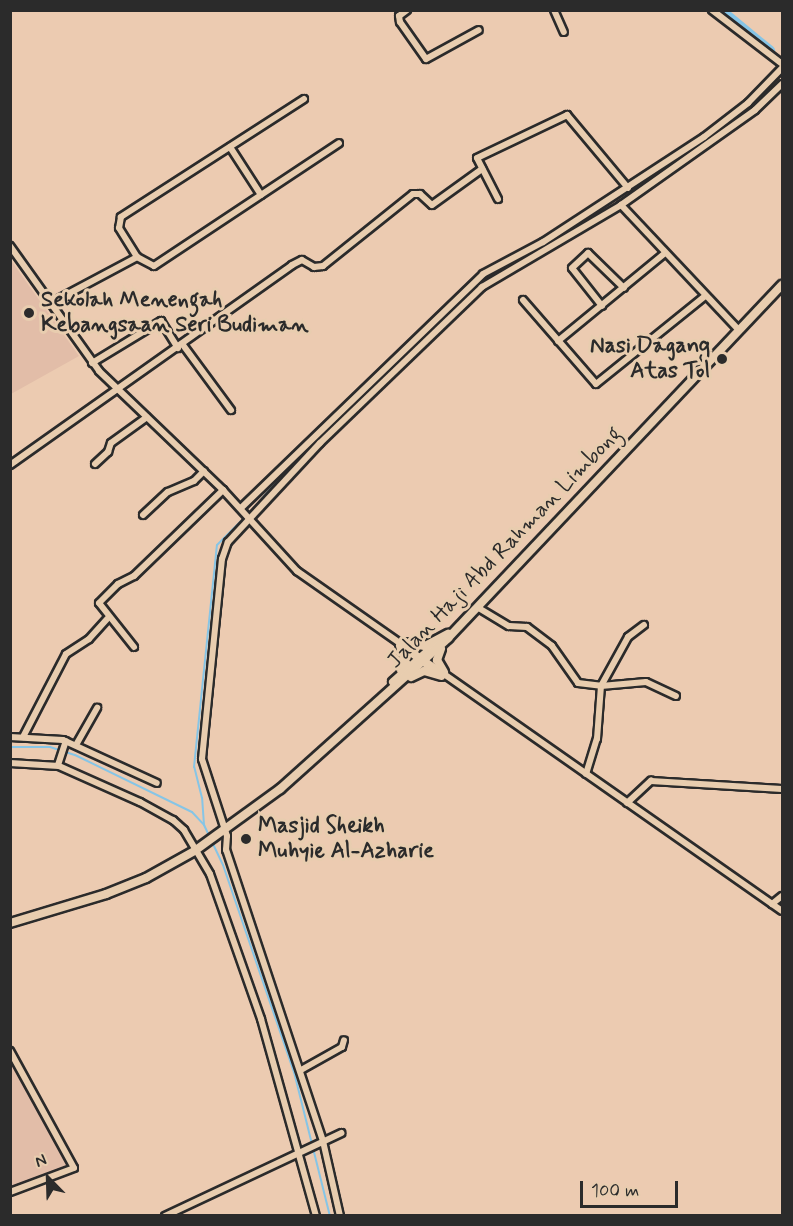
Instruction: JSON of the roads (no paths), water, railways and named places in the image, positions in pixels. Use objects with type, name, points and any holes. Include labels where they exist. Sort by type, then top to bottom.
[{"type":"street","points":[[407,10],[399,16],[400,22],[426,59],[479,30]]},
{"type":"street","points":[[554,10],[564,32]]},
{"type":"street","points":[[241,508],[483,274],[543,242],[726,122],[783,66],[712,10]]},
{"type":"street","points":[[340,1215],[301,1070],[226,849],[202,759],[222,559],[228,542],[320,443],[482,287],[621,205],[755,111],[783,84]]},
{"type":"street","points":[[304,99],[121,218],[119,228],[137,257],[154,266],[339,143]]},
{"type":"street","points":[[498,199],[477,161],[480,155],[570,115],[628,188]]},
{"type":"street","points":[[230,147],[261,195]]},
{"type":"street","points":[[10,465],[180,347],[292,265],[302,260],[314,267],[323,266],[413,194],[420,194],[432,205],[482,169]]},
{"type":"street","points":[[621,205],[664,254],[739,330]]},
{"type":"street","points":[[10,246],[92,363],[241,508],[297,571],[783,911]]},
{"type":"street","points":[[602,306],[572,268],[588,253],[624,288]]},
{"type":"street","points":[[558,341],[664,254]]},
{"type":"street","points":[[51,303],[137,257]]},
{"type":"street","name":"Jalan Haji Abd Rahman Limbong","points":[[10,923],[106,894],[200,847],[280,789],[477,607],[783,285]]},
{"type":"street","points":[[523,300],[593,382],[598,383],[705,296]]},
{"type":"street","points":[[92,363],[161,321],[231,410]]},
{"type":"street","points":[[95,464],[108,452],[111,443],[147,417]]},
{"type":"street","points":[[143,515],[168,492],[194,481],[204,471]]},
{"type":"street","points":[[134,647],[107,619],[99,603],[118,584],[134,576],[223,490]]},
{"type":"street","points":[[477,607],[509,626],[527,627],[552,646],[578,683],[601,686],[646,682],[676,696]]},
{"type":"street","points":[[23,737],[66,654],[89,639],[107,619]]},
{"type":"street","points":[[586,774],[597,739],[601,686],[628,637],[644,625]]},
{"type":"street","points":[[401,644],[425,646],[448,636]]},
{"type":"street","points":[[444,675],[437,660],[448,636]]},
{"type":"street","points":[[393,686],[406,663],[401,644]]},
{"type":"street","points":[[393,686],[420,672],[444,675]]},
{"type":"street","points":[[76,745],[97,708]]},
{"type":"street","points":[[10,737],[76,745],[157,783]]},
{"type":"street","points":[[59,762],[65,743]]},
{"type":"street","points":[[10,762],[59,762],[173,820],[200,847],[261,1019],[301,1149],[316,1215]]},
{"type":"street","points":[[627,803],[651,781],[783,789]]},
{"type":"street","points":[[772,904],[783,896]]},
{"type":"street","points":[[301,1070],[342,1047],[344,1040]]},
{"type":"street","points":[[10,1051],[74,1167],[10,1192]]},
{"type":"street","points":[[165,1215],[301,1149],[341,1133]]},
{"type":"waterway","points":[[719,10],[769,51]]},
{"type":"waterway","points":[[255,507],[294,461]]},
{"type":"waterway","points":[[204,825],[202,798],[194,767],[217,545],[240,522]]},
{"type":"waterway","points":[[10,747],[50,747],[75,755],[192,812],[204,825],[223,865],[294,1072],[330,1216]]},
{"type":"place","name":"Sekolah Menengah Kebangsaan Seri Budiman","points":[[29,313]]},
{"type":"place","name":"Nasi Dagang Atas Tol","points":[[722,359]]},
{"type":"place","name":"Masjid Sheikh Muhyie Al-Azharie","points":[[246,839]]}]
